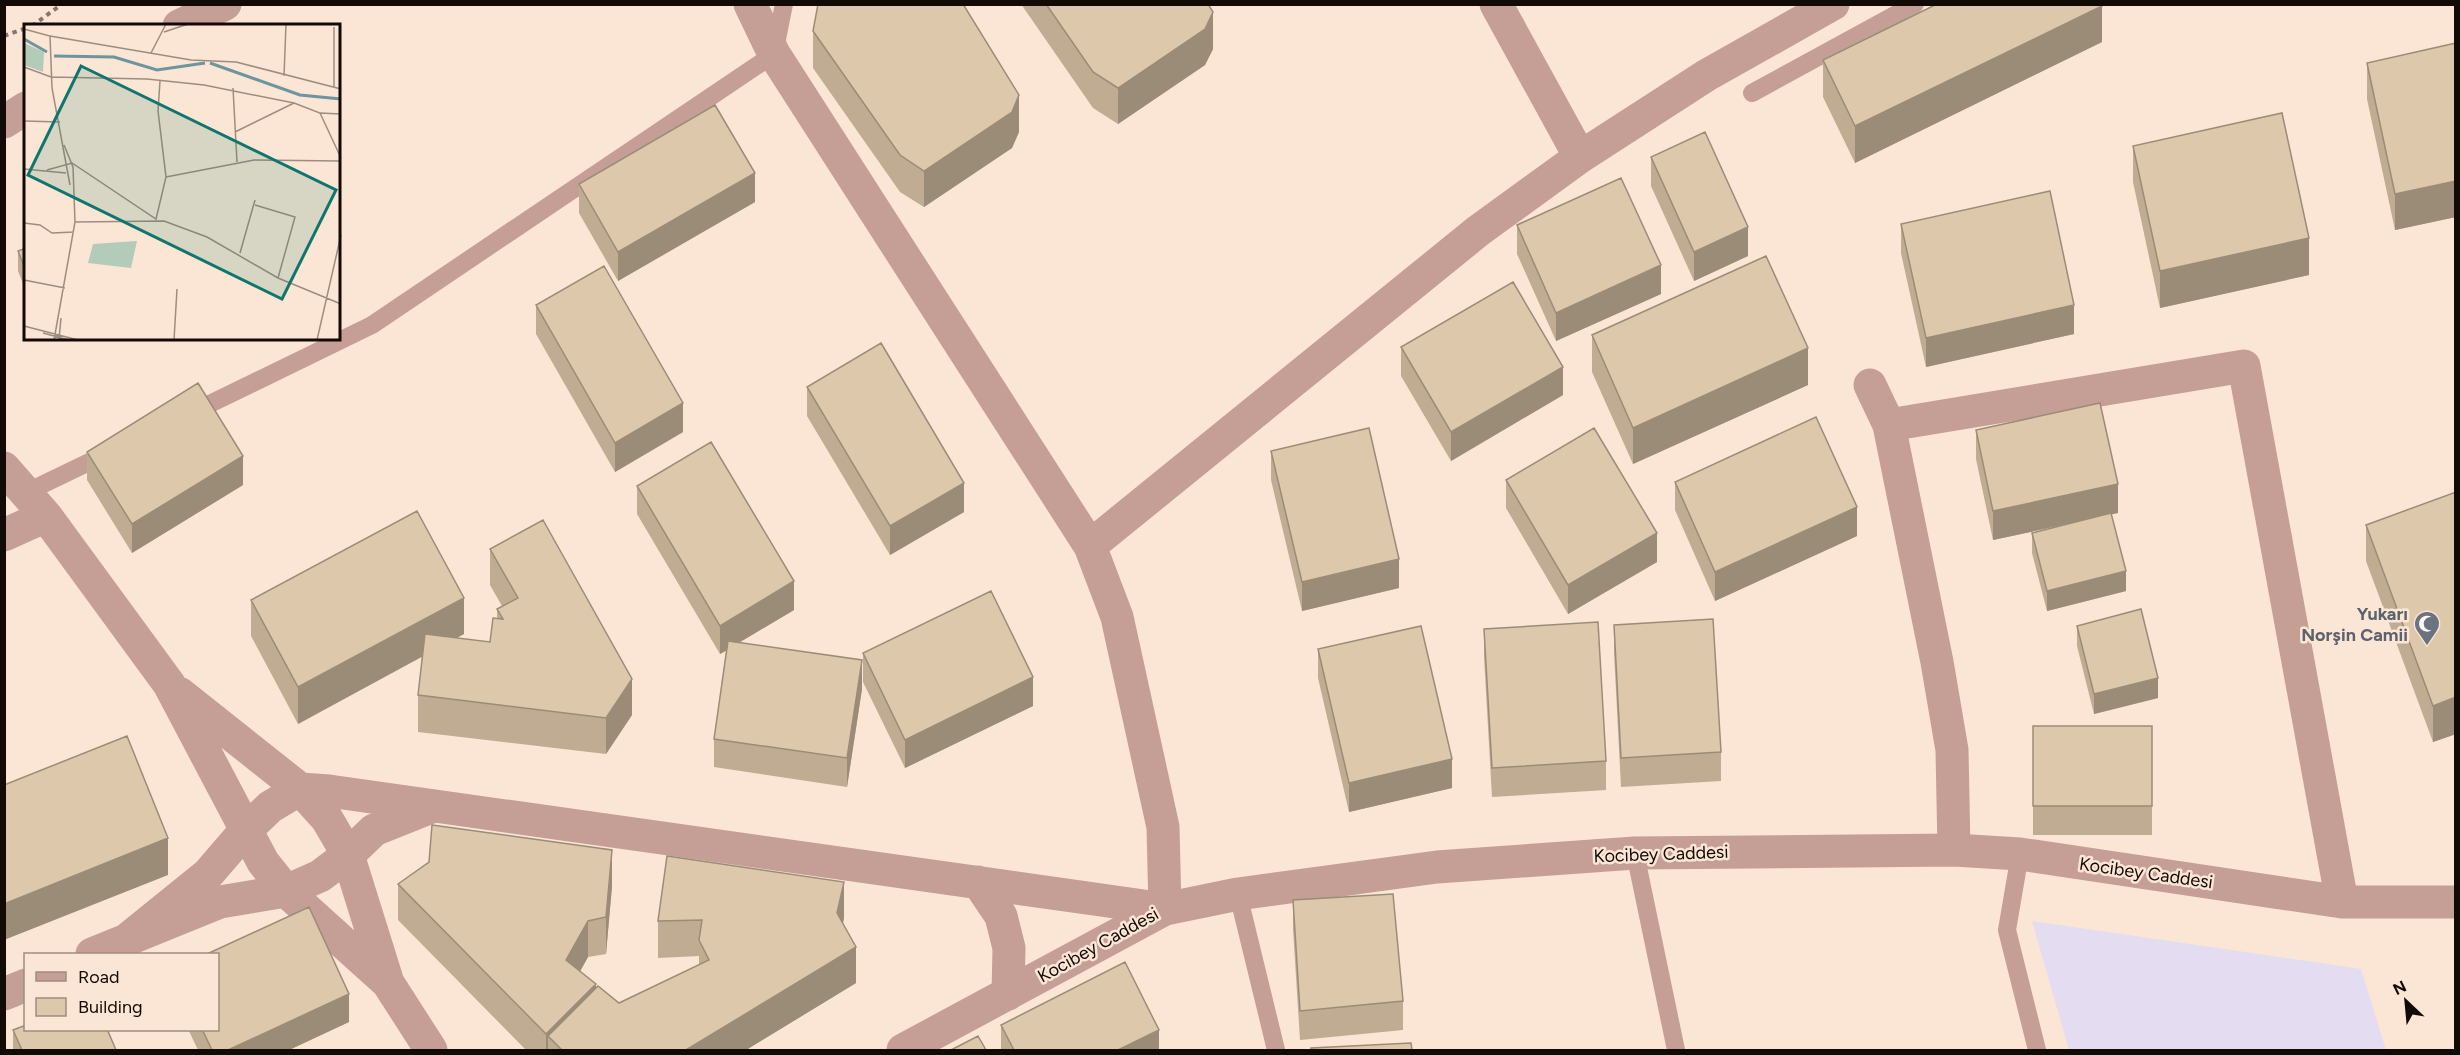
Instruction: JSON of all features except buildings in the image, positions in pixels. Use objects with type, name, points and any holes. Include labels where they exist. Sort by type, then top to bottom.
[{"type":"street","points":[[183,24],[225,4]]},
{"type":"street","points":[[130,937],[208,874],[245,831],[270,807],[300,789],[436,806],[1166,909],[1163,827],[1117,617],[1090,546],[774,54],[750,4]]},
{"type":"street","points":[[1496,4],[1580,157]]},
{"type":"street","points":[[1090,546],[1478,231],[1580,157],[1707,75],[1833,4]]},
{"type":"street","points":[[4,122],[24,109]]},
{"type":"street","points":[[1889,425],[2244,366],[2342,902]]},
{"type":"street","points":[[1870,385],[1889,425],[1952,750],[1954,850]]},
{"type":"street","points":[[4,468],[36,505],[169,684],[263,862],[286,891],[388,983],[431,1050]]},
{"type":"street","points":[[4,536],[36,505]]},
{"type":"street","points":[[169,684],[300,789],[327,819],[348,855],[388,983]]},
{"type":"street","points":[[94,953],[220,902],[286,891],[320,876],[348,855],[374,830],[436,806]]},
{"type":"street","name":"Kocibey Caddesi","points":[[903,1050],[1166,909],[1238,894],[1437,867],[1635,853],[1954,850],[2020,854],[2342,902],[2456,902]]},
{"type":"street","points":[[978,882],[1001,916],[1009,948],[1008,994]]},
{"type":"street","points":[[4,994],[24,986]]},
{"type":"lane","points":[[172,422],[372,325],[774,54],[784,4]]},
{"type":"lane","points":[[1752,93],[1915,4]]},
{"type":"lane","points":[[36,505],[130,442]]},
{"type":"lane","points":[[1635,853],[1676,1050]]},
{"type":"lane","points":[[2020,854],[2007,930],[2037,1050]]},
{"type":"lane","points":[[1238,894],[1276,1050]]},
{"type":"path","points":[[35,24],[62,4]]},
{"type":"path","points":[[4,36],[24,29]]},
{"type":"shaded area","points":[[2032,921],[2361,969],[2386,1050],[2069,1050]]},
{"type":"place","name":"Yukarı Norşin Camii","points":[[2427,647]]}]
